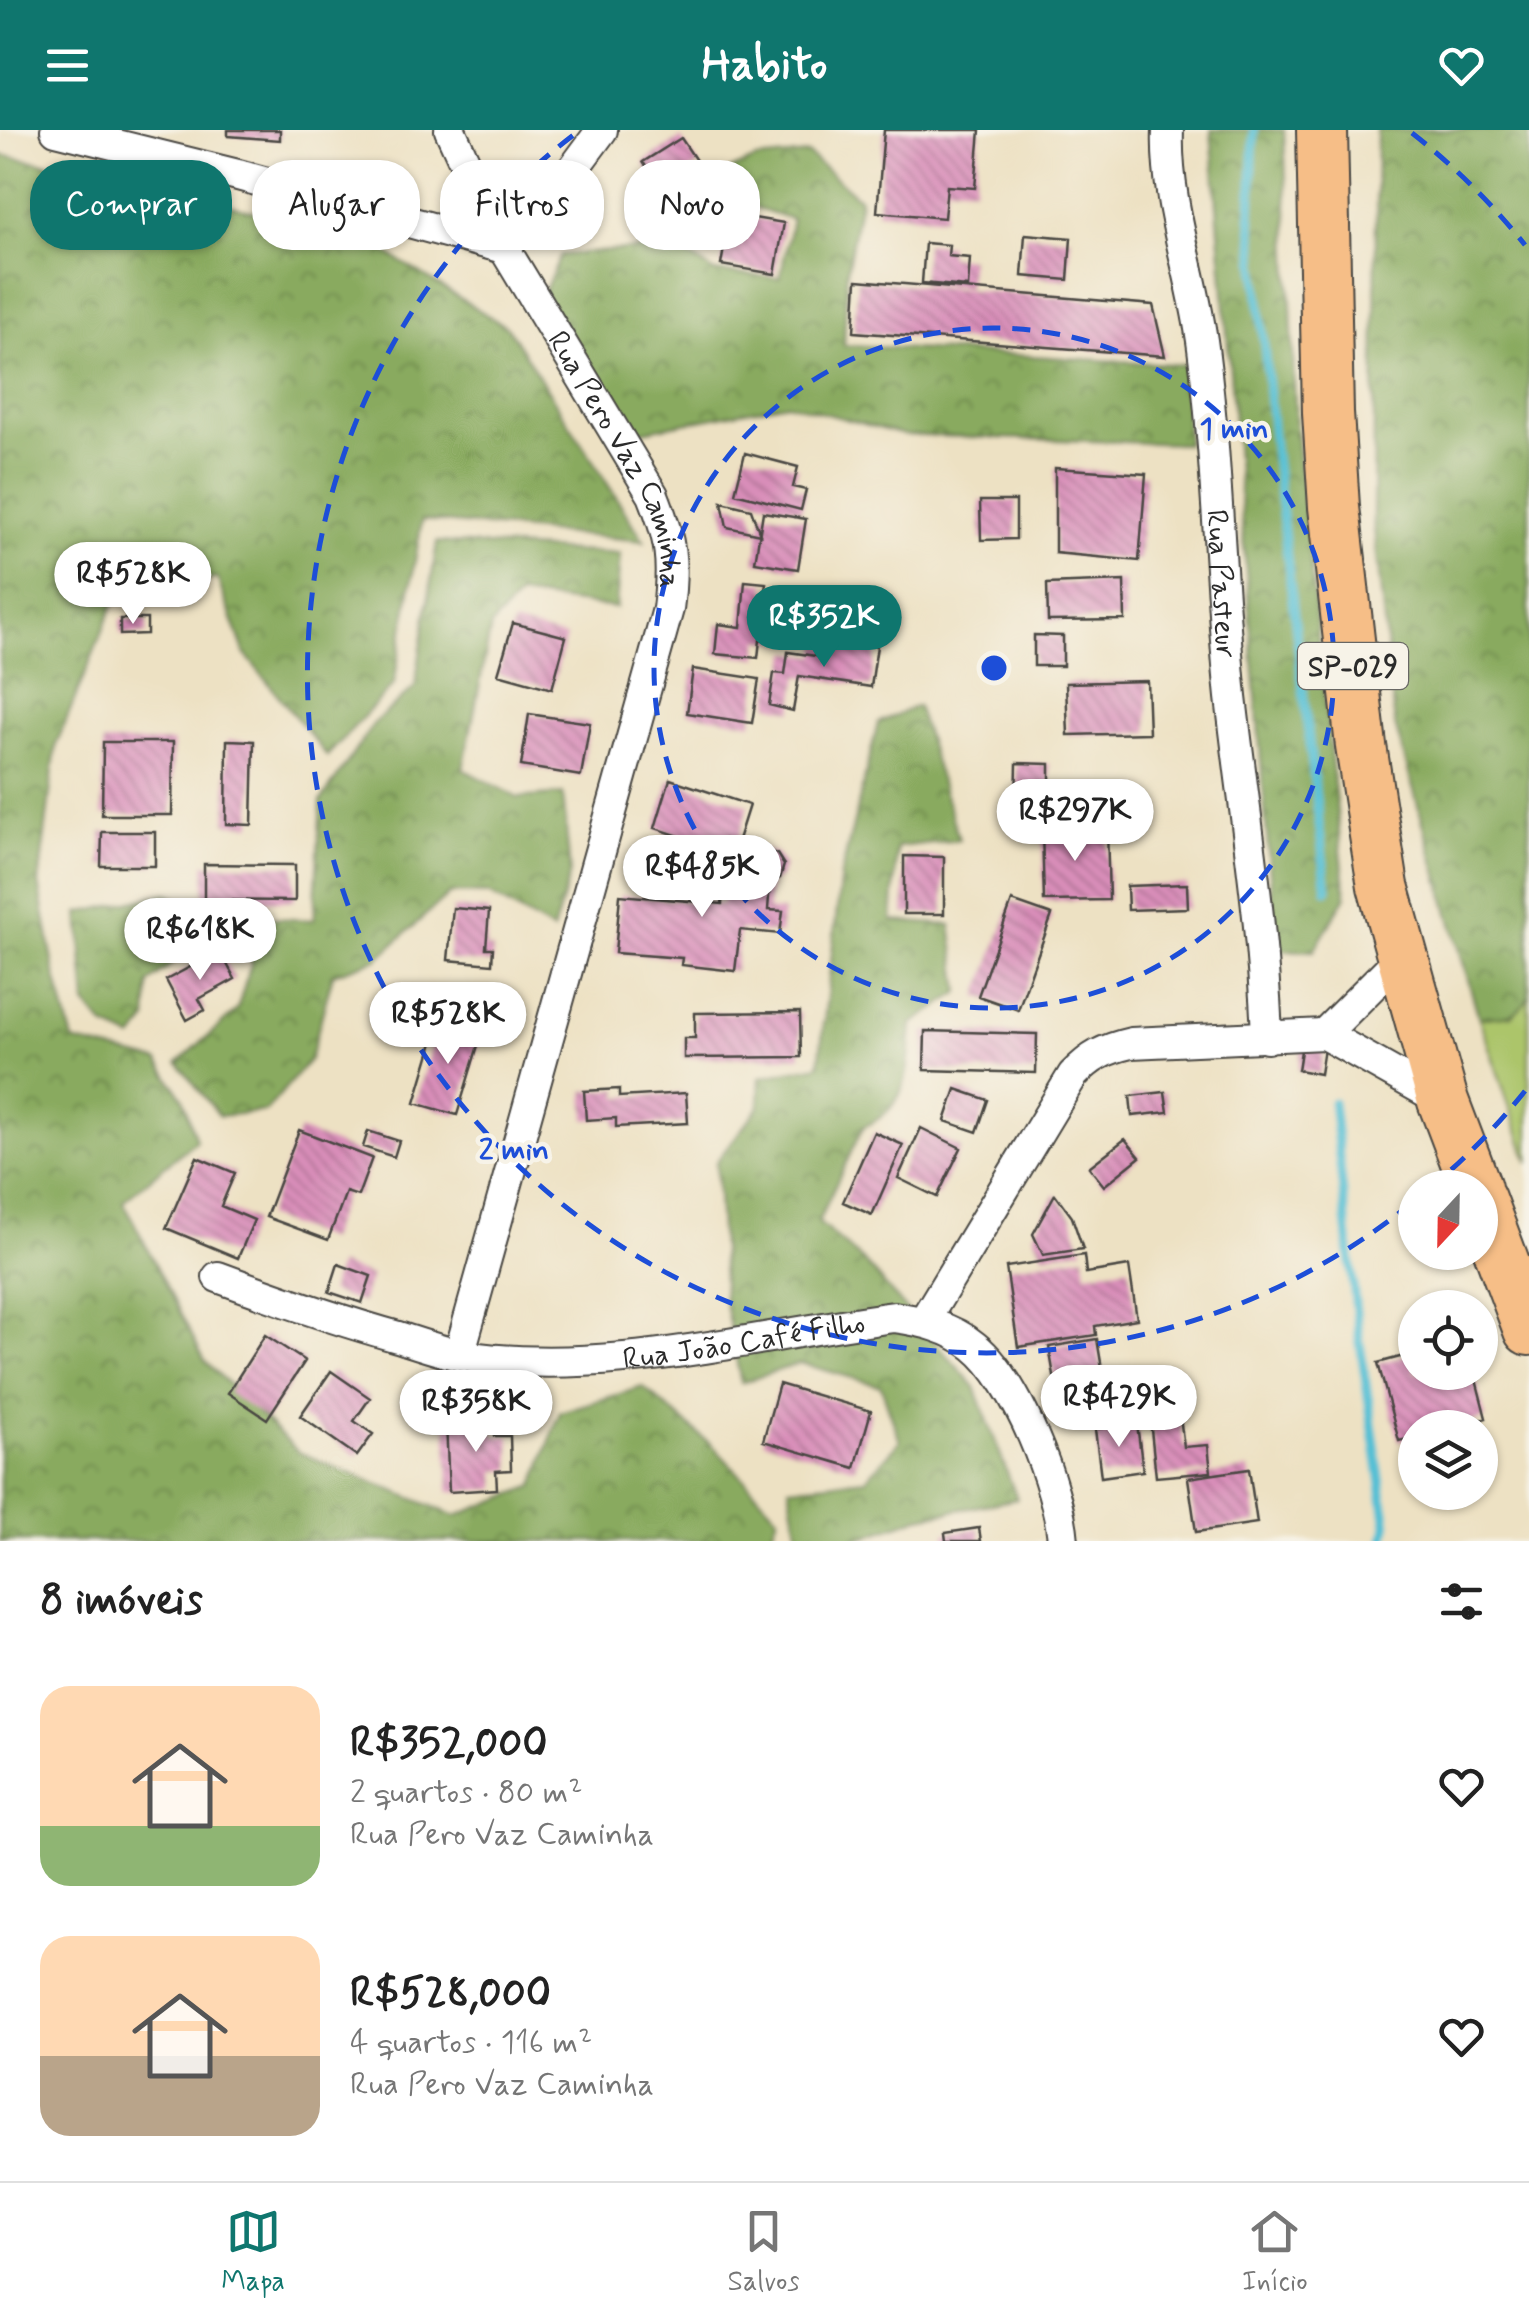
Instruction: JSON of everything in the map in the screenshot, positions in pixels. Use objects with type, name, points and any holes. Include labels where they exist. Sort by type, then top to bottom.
[{"type":"highway","name":"SP-029","points":[[1322,130],[1324,326],[1334,507],[1361,746],[1383,886],[1443,1100],[1469,1170]]},
{"type":"highway","points":[[1498,1247],[1529,1330]]},
{"type":"street","points":[[56,130],[440,230]]},
{"type":"street","name":"Rua Pero Vaz Caminha","points":[[450,130],[464,160]]},
{"type":"street","points":[[580,160],[602,130]]},
{"type":"street","name":"Rua Pasteur","points":[[1168,130],[1174,205],[1203,345],[1231,694],[1262,931],[1268,1038]]},
{"type":"street","name":"Rua Pero Vaz Caminha","points":[[459,1355],[668,609],[672,576],[669,534],[653,495],[505,250]]},
{"type":"street","points":[[1324,1034],[1403,955]]},
{"type":"street","points":[[1062,1541],[1061,1523],[1044,1464],[1006,1384],[976,1347],[924,1321],[1072,1075],[1090,1057],[1131,1043],[1324,1034],[1443,1100]]},
{"type":"street","name":"Rua João Café Filho","points":[[218,1278],[336,1319],[459,1355],[509,1361],[586,1361],[669,1353],[894,1317],[924,1321]]},
{"type":"green space","points":[[1211,130],[1284,130],[1296,431],[1346,896],[1314,951],[1276,950]]},
{"type":"green space","points":[[1377,130],[1529,130],[1529,996],[1514,1013],[1503,1016],[1479,1018],[1395,725],[1373,519]]},
{"type":"green space","points":[[808,154],[860,199],[847,271],[844,345],[1184,365],[1187,444],[904,435],[787,403],[627,434],[543,294],[561,255],[679,250],[715,272],[780,278],[792,219],[760,209],[760,160],[756,159]]},
{"type":"green space","points":[[0,155],[30,160],[30,250],[232,250],[232,206],[252,211],[252,250],[382,250],[508,328],[644,541],[422,520],[394,684],[327,756],[245,654],[217,578],[114,603],[56,745],[39,883],[55,973],[73,1041],[158,1061],[183,1098],[196,1140],[123,1201],[205,1361],[298,1452],[456,1516],[534,1486],[560,1412],[643,1387],[714,1447],[778,1516],[769,1541],[0,1541]]},
{"type":"green space","points":[[437,542],[620,554],[616,608],[519,595],[491,626],[463,769],[518,798],[563,794],[570,873],[553,931],[488,894],[450,893],[377,959],[333,974],[310,1059],[266,1111],[219,1116],[178,1063],[237,1010],[252,961],[228,941],[201,939],[149,983],[147,1021],[133,1039],[104,1026],[86,1004],[79,913],[168,893],[200,915],[314,920],[321,801],[374,723],[415,687]]},
{"type":"green space","points":[[917,706],[959,840],[897,847],[892,921],[951,925],[960,992],[912,1024],[904,1085],[890,1109],[863,1127],[818,1222],[864,1262],[975,1387],[1017,1499],[920,1517],[852,1541],[799,1541],[789,1487],[866,1479],[900,1441],[881,1386],[800,1363],[741,1383],[724,1299],[716,1162],[759,1107],[760,1077],[819,1065],[841,875],[878,723]]},
{"type":"green space","points":[[1529,996],[1529,1163],[1479,1018],[1513,1015]]},
{"type":"building","points":[[228,130],[280,130],[280,140],[228,136]]},
{"type":"building","points":[[884,130],[980,130],[975,188],[947,186],[944,218],[877,212]]},
{"type":"building","points":[[681,138],[696,160],[646,160]]},
{"type":"building","points":[[760,219],[784,223],[775,274],[721,265],[724,250],[760,250]]},
{"type":"building","points":[[1025,234],[1071,238],[1068,280],[1022,276]]},
{"type":"building","points":[[925,243],[949,245],[948,256],[970,258],[968,287],[922,283]]},
{"type":"building","points":[[857,280],[1153,305],[1165,356],[854,332]]},
{"type":"building","points":[[745,453],[798,467],[793,487],[806,490],[801,510],[735,493]]},
{"type":"building","points":[[1055,468],[1146,474],[1139,561],[1055,553]]},
{"type":"building","points":[[980,501],[1016,501],[1016,539],[981,540]]},
{"type":"building","points":[[722,502],[751,509],[760,534],[727,527]]},
{"type":"building","points":[[763,512],[806,519],[798,569],[755,562]]},
{"type":"building","points":[[745,581],[766,583],[765,590],[777,591],[775,610],[792,611],[790,642],[760,640],[758,658],[715,654],[718,624],[741,627]]},
{"type":"building","points":[[1124,581],[1125,620],[1048,621],[1047,584]]},
{"type":"building","points":[[120,619],[147,619],[147,634],[120,635]]},
{"type":"building","points":[[513,623],[566,637],[552,689],[498,674]]},
{"type":"building","points":[[1034,635],[1063,636],[1063,666],[1034,666]]},
{"type":"building","points":[[844,641],[877,646],[871,687],[799,676],[793,711],[769,705],[774,673],[785,674],[788,652],[816,656],[818,645],[840,648]]},
{"type":"building","points":[[693,669],[759,679],[752,723],[687,713]]},
{"type":"building","points":[[1147,681],[1149,733],[1068,735],[1066,683]]},
{"type":"building","points":[[529,714],[590,723],[581,776],[521,766]]},
{"type":"building","points":[[227,740],[254,741],[252,825],[226,824]]},
{"type":"building","points":[[103,742],[173,742],[172,815],[102,815]]},
{"type":"building","points":[[1017,763],[1050,764],[1050,807],[1016,806]]},
{"type":"building","points":[[670,779],[749,805],[737,843],[725,839],[721,850],[655,828]]},
{"type":"building","points":[[1107,828],[1109,900],[1044,901],[1042,829]]},
{"type":"building","points":[[102,832],[155,832],[155,866],[101,866]]},
{"type":"building","points":[[762,849],[777,854],[784,865],[780,878],[770,883],[768,910],[783,911],[780,934],[740,930],[735,971],[681,965],[682,958],[615,953],[620,895],[722,904],[724,880],[753,883],[745,871],[750,855]]},
{"type":"building","points":[[904,856],[944,857],[944,914],[904,914]]},
{"type":"building","points":[[204,864],[295,865],[295,901],[204,900]]},
{"type":"building","points":[[1187,884],[1188,908],[1128,910],[1127,886]]},
{"type":"building","points":[[1012,901],[1052,915],[1018,1010],[978,996]]},
{"type":"building","points":[[453,908],[489,911],[486,948],[493,948],[492,964],[448,960]]},
{"type":"building","points":[[220,951],[235,979],[199,999],[205,1010],[187,1020],[166,980]]},
{"type":"building","points":[[800,1012],[801,1057],[684,1058],[684,1038],[695,1038],[695,1013]]},
{"type":"building","points":[[440,1019],[482,1032],[457,1115],[415,1103]]},
{"type":"building","points":[[925,1031],[1037,1034],[1036,1073],[924,1070]]},
{"type":"building","points":[[1302,1044],[1324,1048],[1320,1074],[1298,1070]]},
{"type":"building","points":[[619,1089],[619,1097],[686,1093],[688,1123],[616,1127],[616,1118],[586,1120],[584,1091]]},
{"type":"building","points":[[956,1089],[988,1100],[977,1132],[945,1121]]},
{"type":"building","points":[[1165,1092],[1168,1112],[1132,1116],[1130,1096]]},
{"type":"building","points":[[921,1128],[961,1148],[937,1197],[898,1178]]},
{"type":"building","points":[[299,1130],[372,1158],[358,1196],[346,1192],[328,1240],[266,1217]]},
{"type":"building","points":[[368,1131],[399,1141],[394,1157],[363,1147]]},
{"type":"building","points":[[874,1132],[903,1145],[872,1215],[843,1202]]},
{"type":"building","points":[[1125,1139],[1140,1157],[1104,1186],[1089,1167]]},
{"type":"building","points":[[197,1157],[235,1173],[221,1206],[254,1220],[238,1258],[166,1228]]},
{"type":"building","points":[[1055,1194],[1072,1217],[1083,1249],[1043,1255],[1033,1234]]},
{"type":"building","points":[[1084,1255],[1086,1273],[1129,1266],[1137,1319],[1095,1326],[1096,1335],[1018,1347],[1006,1267]]},
{"type":"building","points":[[338,1264],[371,1276],[362,1303],[329,1292]]},
{"type":"building","points":[[265,1335],[305,1361],[267,1419],[228,1393]]},
{"type":"building","points":[[1097,1339],[1107,1398],[1163,1389],[1166,1406],[1062,1423],[1049,1347]]},
{"type":"building","points":[[1398,1358],[1398,1390],[1479,1390],[1484,1410],[1398,1410],[1398,1437],[1378,1363]]},
{"type":"building","points":[[331,1371],[370,1398],[354,1421],[373,1434],[357,1456],[300,1416]]},
{"type":"building","points":[[779,1384],[871,1411],[855,1468],[763,1441]]},
{"type":"building","points":[[1180,1417],[1184,1447],[1208,1445],[1211,1472],[1156,1477],[1150,1420]]},
{"type":"building","points":[[494,1420],[494,1436],[510,1436],[511,1470],[496,1471],[497,1489],[449,1492],[446,1422]]},
{"type":"building","points":[[1137,1424],[1143,1471],[1101,1477],[1095,1429]]},
{"type":"building","points":[[1249,1469],[1257,1523],[1196,1532],[1188,1478]]},
{"type":"building","points":[[979,1528],[981,1541],[946,1541],[945,1533]]},
{"type":"waterway","points":[[1254,130],[1251,215],[1275,456],[1327,890]]},
{"type":"waterway","points":[[1333,1102],[1358,1329],[1387,1526],[1384,1541]]}]
